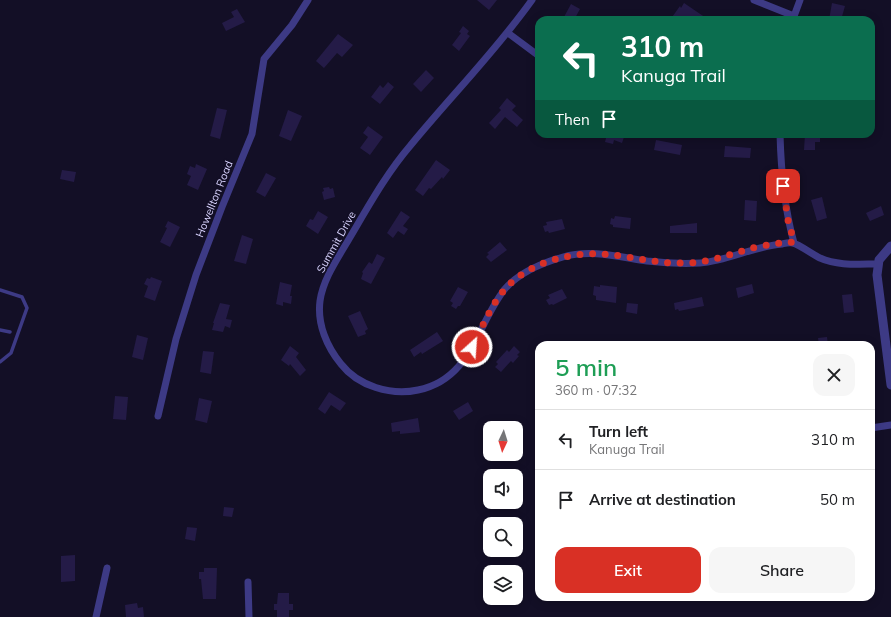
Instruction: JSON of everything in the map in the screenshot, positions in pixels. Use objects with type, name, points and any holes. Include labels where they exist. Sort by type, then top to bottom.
[{"type":"street","name":"Howellton Road","points":[[158,416],[176,339],[196,275],[252,134],[264,59],[292,25],[308,0]]},
{"type":"street","name":"Summit Drive","points":[[532,0],[508,33],[408,147],[376,192],[328,278],[320,300],[320,318],[324,335],[342,366],[351,375],[365,383],[392,392],[416,391],[442,381],[458,369],[466,358],[486,320],[505,289],[521,275],[538,265],[567,256],[603,254],[649,261],[703,263],[766,245],[794,242]]},
{"type":"street","points":[[754,0],[789,16]]},
{"type":"street","points":[[794,16],[800,0]]},
{"type":"street","points":[[508,33],[535,53]]},
{"type":"street","points":[[780,138],[783,186],[788,220],[794,242],[800,247],[832,262],[878,264]]},
{"type":"street","points":[[891,246],[881,255],[878,264],[877,286],[891,385]]},
{"type":"street","points":[[875,427],[891,425]]},
{"type":"street","points":[[96,617],[107,568]]},
{"type":"street","points":[[248,582],[248,617]]},
{"type":"lane","points":[[0,290],[22,297],[27,308],[12,353],[0,362]]},
{"type":"lane","points":[[0,330],[10,332]]},
{"type":"building","points":[[477,0],[497,0],[489,10]]},
{"type":"building","points":[[684,3],[703,16],[673,16],[680,6],[681,8]]},
{"type":"building","points":[[832,3],[845,6],[842,16],[830,16]]},
{"type":"building","points":[[571,4],[580,9],[576,16],[565,16]]},
{"type":"building","points":[[237,9],[245,22],[226,31],[222,23],[234,17],[231,12]]},
{"type":"building","points":[[463,26],[469,31],[467,34],[470,36],[459,51],[452,45],[461,33],[459,32]]},
{"type":"building","points":[[338,34],[353,45],[342,57],[337,53],[324,68],[316,61]]},
{"type":"building","points":[[426,70],[434,78],[421,92],[413,84]]},
{"type":"building","points":[[388,82],[394,87],[380,104],[371,97],[380,85],[383,88]]},
{"type":"building","points":[[507,98],[516,106],[512,110],[523,120],[517,127],[505,117],[495,129],[489,123],[501,110],[499,108]]},
{"type":"building","points":[[217,108],[227,110],[220,139],[210,136]]},
{"type":"building","points":[[288,110],[302,116],[291,141],[279,136]]},
{"type":"building","points":[[368,126],[383,137],[370,155],[360,148],[368,137],[363,133]]},
{"type":"building","points":[[606,138],[624,138],[622,143],[614,140],[613,144],[605,142]]},
{"type":"building","points":[[805,138],[820,138],[820,142],[815,142],[815,150],[804,150]]},
{"type":"building","points":[[656,140],[682,145],[680,155],[654,150]]},
{"type":"building","points":[[725,146],[751,148],[750,158],[724,157]]},
{"type":"building","points":[[436,160],[450,170],[443,179],[442,177],[431,189],[429,188],[423,196],[415,190]]},
{"type":"building","points":[[196,164],[207,169],[198,190],[187,185],[191,176],[187,174],[190,166],[195,168]]},
{"type":"building","points":[[62,170],[76,172],[74,182],[60,179]]},
{"type":"building","points":[[266,173],[276,178],[265,197],[256,192]]},
{"type":"building","points":[[329,187],[330,189],[333,188],[335,197],[324,200],[322,192],[324,191],[323,188]]},
{"type":"building","points":[[822,197],[827,218],[817,221],[811,200]]},
{"type":"building","points":[[745,200],[757,201],[756,221],[744,220]]},
{"type":"building","points":[[881,206],[884,215],[870,221],[866,213]]},
{"type":"building","points":[[318,211],[328,217],[318,234],[306,226],[310,219],[313,220]]},
{"type":"building","points":[[401,211],[410,217],[403,226],[408,229],[404,235],[398,231],[393,238],[387,233]]},
{"type":"building","points":[[615,216],[631,218],[630,229],[613,227],[613,225],[610,224],[611,218],[614,219]]},
{"type":"building","points":[[562,219],[565,229],[549,233],[548,231],[545,232],[543,226],[547,225],[546,222]]},
{"type":"building","points":[[168,221],[180,227],[170,247],[160,242],[167,228],[165,227]]},
{"type":"building","points":[[697,223],[697,233],[670,233],[670,226]]},
{"type":"building","points":[[242,235],[253,239],[246,264],[234,261]]},
{"type":"building","points":[[500,242],[507,250],[491,262],[486,257],[489,254],[487,253]]},
{"type":"building","points":[[377,254],[385,258],[371,284],[361,279],[362,272],[369,262],[372,264]]},
{"type":"building","points":[[151,277],[162,281],[155,301],[144,297],[148,286],[144,284],[147,278],[150,279]]},
{"type":"building","points":[[280,282],[292,285],[290,296],[292,296],[291,304],[283,302],[283,306],[276,304]]},
{"type":"building","points":[[752,284],[754,293],[738,298],[736,288]]},
{"type":"building","points":[[600,285],[617,287],[616,303],[596,300],[596,296],[593,295],[594,286],[600,287]]},
{"type":"building","points":[[458,287],[468,292],[460,306],[456,309],[451,306],[453,303],[450,301]]},
{"type":"building","points":[[562,289],[567,298],[553,305],[549,305],[546,300],[550,298],[548,295]]},
{"type":"building","points":[[852,294],[854,312],[844,313],[842,295]]},
{"type":"building","points":[[702,297],[704,306],[679,311],[678,309],[675,310],[674,303]]},
{"type":"building","points":[[220,303],[230,305],[226,319],[232,320],[230,328],[225,326],[223,332],[212,330]]},
{"type":"building","points":[[627,303],[638,304],[637,314],[626,312]]},
{"type":"building","points":[[360,311],[368,329],[365,331],[366,334],[358,337],[348,316]]},
{"type":"building","points":[[437,332],[443,341],[422,354],[421,352],[414,357],[410,350]]},
{"type":"building","points":[[137,335],[148,338],[143,360],[132,357]]},
{"type":"building","points":[[827,337],[828,341],[818,341],[818,338]]},
{"type":"building","points":[[290,346],[299,353],[296,357],[306,370],[300,376],[290,364],[289,366],[281,360]]},
{"type":"building","points":[[514,346],[520,352],[517,355],[519,356],[513,363],[511,361],[501,372],[495,367],[498,364],[496,362],[507,350],[509,352]]},
{"type":"building","points":[[203,351],[214,352],[211,374],[200,372]]},
{"type":"building","points":[[329,392],[346,403],[340,411],[331,405],[325,414],[318,409]]},
{"type":"building","points":[[115,396],[128,397],[126,420],[113,419]]},
{"type":"building","points":[[199,398],[212,401],[207,423],[195,420]]},
{"type":"building","points":[[468,402],[473,411],[459,420],[453,411]]},
{"type":"building","points":[[418,418],[420,432],[400,434],[400,431],[392,432],[391,423]]},
{"type":"building","points":[[224,507],[234,508],[232,517],[223,516]]},
{"type":"building","points":[[187,527],[197,528],[195,541],[185,539]]},
{"type":"building","points":[[75,555],[75,581],[61,582],[61,556]]},
{"type":"building","points":[[204,568],[217,568],[216,599],[203,599],[199,572],[204,572]]},
{"type":"building","points":[[278,593],[289,593],[289,604],[293,604],[293,610],[289,610],[289,617],[277,617],[277,610],[274,610],[274,604],[277,604]]},
{"type":"building","points":[[137,603],[138,608],[143,607],[144,617],[126,617],[125,605]]},
{"type":"route","points":[[472,347],[505,289],[521,275],[538,265],[567,256],[587,254],[603,254],[649,261],[683,264],[703,263],[719,260],[766,245],[794,242],[788,220],[783,186]]}]
